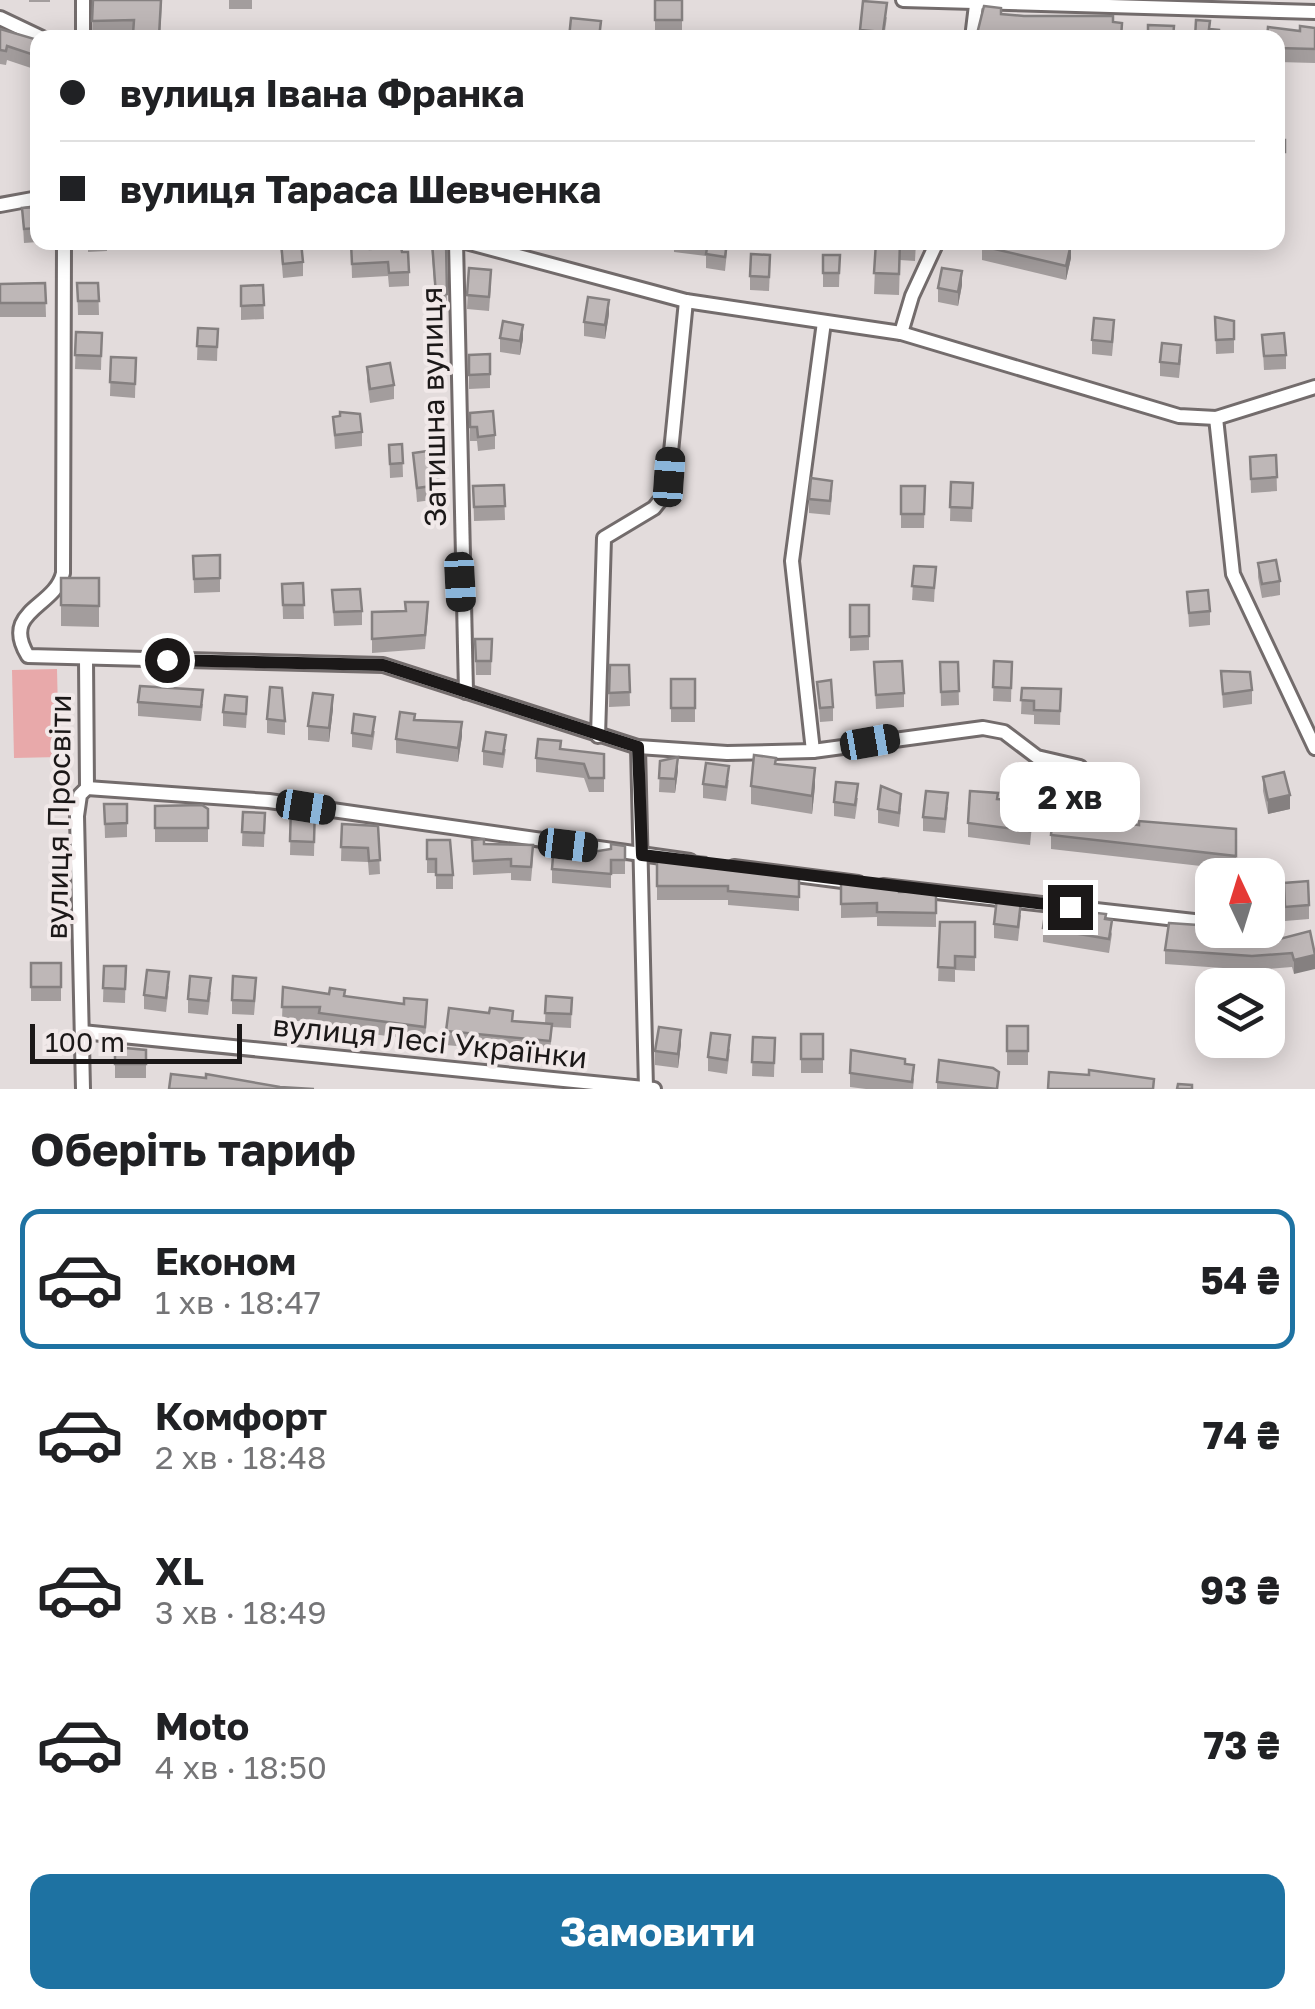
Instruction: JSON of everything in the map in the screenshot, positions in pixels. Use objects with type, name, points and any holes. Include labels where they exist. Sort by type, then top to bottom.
[{"type":"street","points":[[82,30],[83,0]]},
{"type":"street","points":[[903,0],[1315,12]]},
{"type":"street","points":[[973,30],[976,5]]},
{"type":"street","points":[[0,18],[30,32]]},
{"type":"street","points":[[0,205],[30,199]]},
{"type":"street","name":"вулиця Просвіти","points":[[64,250],[61,582],[22,622],[19,639],[28,656],[86,658],[87,788],[80,796],[77,816],[83,1089]]},
{"type":"street","name":"Затишна вулиця","points":[[456,250],[466,692]]},
{"type":"street","points":[[496,250],[686,301],[901,333],[970,350],[1103,396],[1179,416],[1216,418],[1315,387]]},
{"type":"street","points":[[901,333],[912,296],[933,250]]},
{"type":"street","points":[[598,736],[604,538],[654,508],[668,492],[686,301]]},
{"type":"street","points":[[813,752],[792,562],[824,322]]},
{"type":"street","points":[[1216,418],[1234,574],[1315,748]]},
{"type":"street","points":[[86,658],[383,665],[638,747],[727,753],[813,752],[983,728],[1004,732],[1037,757],[1080,767]]},
{"type":"street","points":[[638,747],[646,1088]]},
{"type":"street","points":[[87,788],[269,802],[699,862]]},
{"type":"street","points":[[718,864],[1195,921]]},
{"type":"street","name":"вулиця Лесі Українки","points":[[82,1032],[654,1089]]},
{"type":"shaded area","points":[[57,669],[59,757],[14,758],[12,670]]},
{"type":"building","points":[[93,0],[161,0],[159,30],[133,30],[134,20],[92,21]]},
{"type":"building","points":[[655,0],[682,0],[682,20],[655,20]]},
{"type":"building","points":[[863,1],[887,3],[883,30],[860,30]]},
{"type":"building","points":[[984,6],[1001,8],[1001,14],[1113,16],[1113,22],[1122,23],[1122,30],[978,30]]},
{"type":"building","points":[[571,18],[601,21],[600,30],[570,30]]},
{"type":"building","points":[[1196,20],[1210,21],[1209,29],[1219,30],[1195,30]]},
{"type":"building","points":[[1148,25],[1174,26],[1174,30],[1148,30]]},
{"type":"building","points":[[1300,26],[1315,28],[1315,49],[1285,48],[1285,30],[1268,30],[1268,27],[1300,31]]},
{"type":"building","points":[[0,29],[30,38],[30,54],[7,46],[6,51],[0,50]]},
{"type":"building","points":[[22,208],[30,208],[30,229],[24,229]]},
{"type":"building","points":[[282,250],[302,250],[303,262],[283,264]]},
{"type":"building","points":[[351,250],[402,250],[408,252],[409,272],[389,273],[388,262],[352,264]]},
{"type":"building","points":[[433,250],[446,250],[447,294],[436,295]]},
{"type":"building","points":[[707,250],[726,250],[725,257],[706,254]]},
{"type":"building","points":[[875,250],[900,250],[899,274],[874,273]]},
{"type":"building","points":[[999,250],[1070,250],[1066,266]]},
{"type":"building","points":[[751,254],[770,255],[769,277],[750,276]]},
{"type":"building","points":[[823,255],[840,255],[839,273],[823,273]]},
{"type":"building","points":[[469,268],[491,270],[489,297],[467,295]]},
{"type":"building","points":[[942,268],[962,271],[958,292],[938,288]]},
{"type":"building","points":[[45,283],[46,303],[0,303],[0,284]]},
{"type":"building","points":[[77,283],[98,283],[99,301],[78,301]]},
{"type":"building","points":[[263,285],[264,305],[241,306],[241,286]]},
{"type":"building","points":[[588,297],[609,300],[605,325],[584,322]]},
{"type":"building","points":[[1215,317],[1234,321],[1234,339],[1216,340]]},
{"type":"building","points":[[1094,318],[1114,320],[1112,342],[1092,340]]},
{"type":"building","points":[[503,321],[523,325],[520,341],[500,338]]},
{"type":"building","points":[[198,328],[218,329],[217,347],[197,346]]},
{"type":"building","points":[[76,332],[102,333],[101,356],[75,355]]},
{"type":"building","points":[[1284,333],[1286,355],[1264,356],[1262,335]]},
{"type":"building","points":[[1162,343],[1181,345],[1179,364],[1160,362]]},
{"type":"building","points":[[490,354],[490,374],[469,375],[469,355]]},
{"type":"building","points":[[111,357],[136,358],[135,384],[110,382]]},
{"type":"building","points":[[390,363],[394,385],[370,389],[367,367]]},
{"type":"building","points":[[493,411],[495,435],[478,437],[477,427],[470,427],[470,413]]},
{"type":"building","points":[[340,412],[360,414],[362,432],[335,435],[333,417],[340,416]]},
{"type":"building","points":[[402,444],[403,463],[390,464],[389,445]]},
{"type":"building","points":[[435,450],[439,485],[417,488],[413,453]]},
{"type":"building","points":[[1276,455],[1277,477],[1251,479],[1250,457]]},
{"type":"building","points":[[811,478],[832,481],[830,501],[809,499]]},
{"type":"building","points":[[951,482],[973,483],[972,508],[950,507]]},
{"type":"building","points":[[504,485],[505,506],[474,507],[473,486]]},
{"type":"building","points":[[901,486],[925,486],[924,514],[901,514]]},
{"type":"building","points":[[220,555],[220,578],[194,579],[193,556]]},
{"type":"building","points":[[1276,560],[1280,581],[1262,584],[1258,563]]},
{"type":"building","points":[[914,566],[936,567],[934,588],[912,586]]},
{"type":"building","points":[[61,578],[99,578],[99,606],[61,605]]},
{"type":"building","points":[[303,583],[304,605],[283,605],[282,584]]},
{"type":"building","points":[[360,589],[362,611],[334,612],[332,590]]},
{"type":"building","points":[[1208,590],[1210,611],[1189,613],[1187,592]]},
{"type":"building","points":[[405,602],[428,602],[425,635],[372,639],[372,612],[406,611]]},
{"type":"building","points":[[850,605],[869,605],[869,636],[850,637]]},
{"type":"building","points":[[475,639],[492,639],[491,661],[476,661]]},
{"type":"building","points":[[902,661],[904,693],[876,695],[874,662]]},
{"type":"building","points":[[994,661],[1012,662],[1011,688],[993,687]]},
{"type":"building","points":[[940,662],[958,662],[959,691],[941,692]]},
{"type":"building","points":[[610,665],[629,665],[630,692],[609,693]]},
{"type":"building","points":[[1221,671],[1250,672],[1252,690],[1223,694]]},
{"type":"building","points":[[671,679],[695,679],[695,708],[671,708]]},
{"type":"building","points":[[831,680],[833,707],[820,708],[817,682]]},
{"type":"building","points":[[140,686],[203,690],[201,707],[138,702]]},
{"type":"building","points":[[270,687],[282,688],[285,721],[267,719]]},
{"type":"building","points":[[1022,688],[1061,689],[1060,711],[1034,710],[1034,701],[1021,700]]},
{"type":"building","points":[[313,693],[333,695],[329,728],[308,726]]},
{"type":"building","points":[[225,695],[247,697],[246,714],[223,712]]},
{"type":"building","points":[[400,712],[415,714],[414,720],[462,722],[458,748],[396,739]]},
{"type":"building","points":[[354,714],[375,717],[372,736],[352,733]]},
{"type":"building","points":[[486,732],[506,735],[503,754],[483,751]]},
{"type":"building","points":[[538,739],[561,741],[560,749],[604,754],[604,778],[589,778],[584,764],[536,758]]},
{"type":"building","points":[[754,755],[776,758],[775,764],[815,768],[812,796],[751,786]]},
{"type":"building","points":[[678,757],[675,779],[659,778],[660,761]]},
{"type":"building","points":[[706,763],[729,766],[726,787],[703,784]]},
{"type":"building","points":[[1284,772],[1290,795],[1268,800],[1263,777]]},
{"type":"building","points":[[836,782],[858,784],[855,805],[834,802]]},
{"type":"building","points":[[881,786],[901,794],[899,813],[878,809]]},
{"type":"building","points":[[926,791],[948,793],[945,819],[923,817]]},
{"type":"building","points":[[970,791],[998,793],[997,799],[1033,801],[1030,831],[968,823]]},
{"type":"building","points":[[104,804],[127,804],[127,823],[105,824]]},
{"type":"building","points":[[202,805],[208,809],[208,828],[155,828],[155,806]]},
{"type":"building","points":[[291,806],[315,806],[314,842],[290,841]]},
{"type":"building","points":[[243,812],[265,813],[264,833],[242,832]]},
{"type":"building","points":[[1053,814],[1139,825],[1139,821],[1236,829],[1236,856],[1051,835]]},
{"type":"building","points":[[342,824],[378,826],[380,860],[369,861],[368,848],[341,847]]},
{"type":"building","points":[[484,839],[484,844],[533,845],[531,867],[511,866],[511,859],[473,861],[472,840]]},
{"type":"building","points":[[427,840],[450,840],[453,875],[436,875],[436,859],[427,859]]},
{"type":"building","points":[[554,844],[592,852],[611,849],[611,844],[625,846],[625,860],[611,860],[611,874],[552,869]]},
{"type":"building","points":[[687,855],[706,857],[705,862],[746,863],[752,872],[799,871],[799,897],[728,891],[728,886],[657,886],[657,860],[687,859]]},
{"type":"building","points":[[841,881],[899,884],[899,892],[936,891],[936,913],[877,912],[877,903],[841,904]]},
{"type":"building","points":[[1308,881],[1309,905],[1285,907],[1285,883]]},
{"type":"building","points":[[997,898],[1021,901],[1018,927],[994,924]]},
{"type":"building","points":[[1046,907],[1106,914],[1105,919],[1112,920],[1109,939],[1043,928]]},
{"type":"building","points":[[940,922],[975,922],[975,957],[955,956],[955,968],[938,967]]},
{"type":"building","points":[[1169,923],[1195,925],[1195,948],[1285,948],[1285,938],[1310,931],[1315,955],[1294,960],[1292,953],[1252,956],[1165,950]]},
{"type":"building","points":[[31,963],[61,963],[61,987],[31,987]]},
{"type":"building","points":[[104,966],[126,966],[125,989],[103,988]]},
{"type":"building","points":[[147,970],[169,972],[166,998],[144,995]]},
{"type":"building","points":[[190,976],[211,978],[208,1001],[188,999]]},
{"type":"building","points":[[233,976],[256,978],[254,1001],[232,1000]]},
{"type":"building","points":[[283,987],[329,994],[330,988],[345,990],[344,996],[404,1004],[404,998],[427,1000],[425,1027],[319,1013],[320,1007],[282,1007]]},
{"type":"building","points":[[546,996],[572,998],[571,1014],[545,1013]]},
{"type":"building","points":[[449,1008],[489,1013],[490,1008],[513,1011],[512,1021],[552,1024],[550,1041],[446,1031]]},
{"type":"building","points":[[1007,1026],[1028,1026],[1028,1051],[1007,1051]]},
{"type":"building","points":[[659,1027],[681,1030],[678,1054],[655,1051]]},
{"type":"building","points":[[711,1033],[730,1035],[727,1060],[708,1057]]},
{"type":"building","points":[[801,1034],[823,1034],[823,1059],[801,1059]]},
{"type":"building","points":[[753,1037],[775,1038],[774,1063],[752,1062]]},
{"type":"building","points":[[115,1047],[146,1050],[146,1064],[115,1064]]},
{"type":"building","points":[[851,1050],[905,1059],[905,1064],[914,1065],[912,1082],[850,1073]]},
{"type":"building","points":[[939,1060],[993,1068],[999,1072],[997,1089],[937,1082]]},
{"type":"building","points":[[1089,1070],[1154,1079],[1153,1089],[1048,1089],[1049,1072],[1089,1075]]},
{"type":"building","points":[[171,1074],[206,1078],[206,1074],[314,1089],[169,1089]]},
{"type":"building","points":[[1178,1084],[1192,1085],[1192,1089],[1177,1089]]},
{"type":"route","points":[[167,660],[383,665],[638,747],[642,855],[1070,907]]}]
